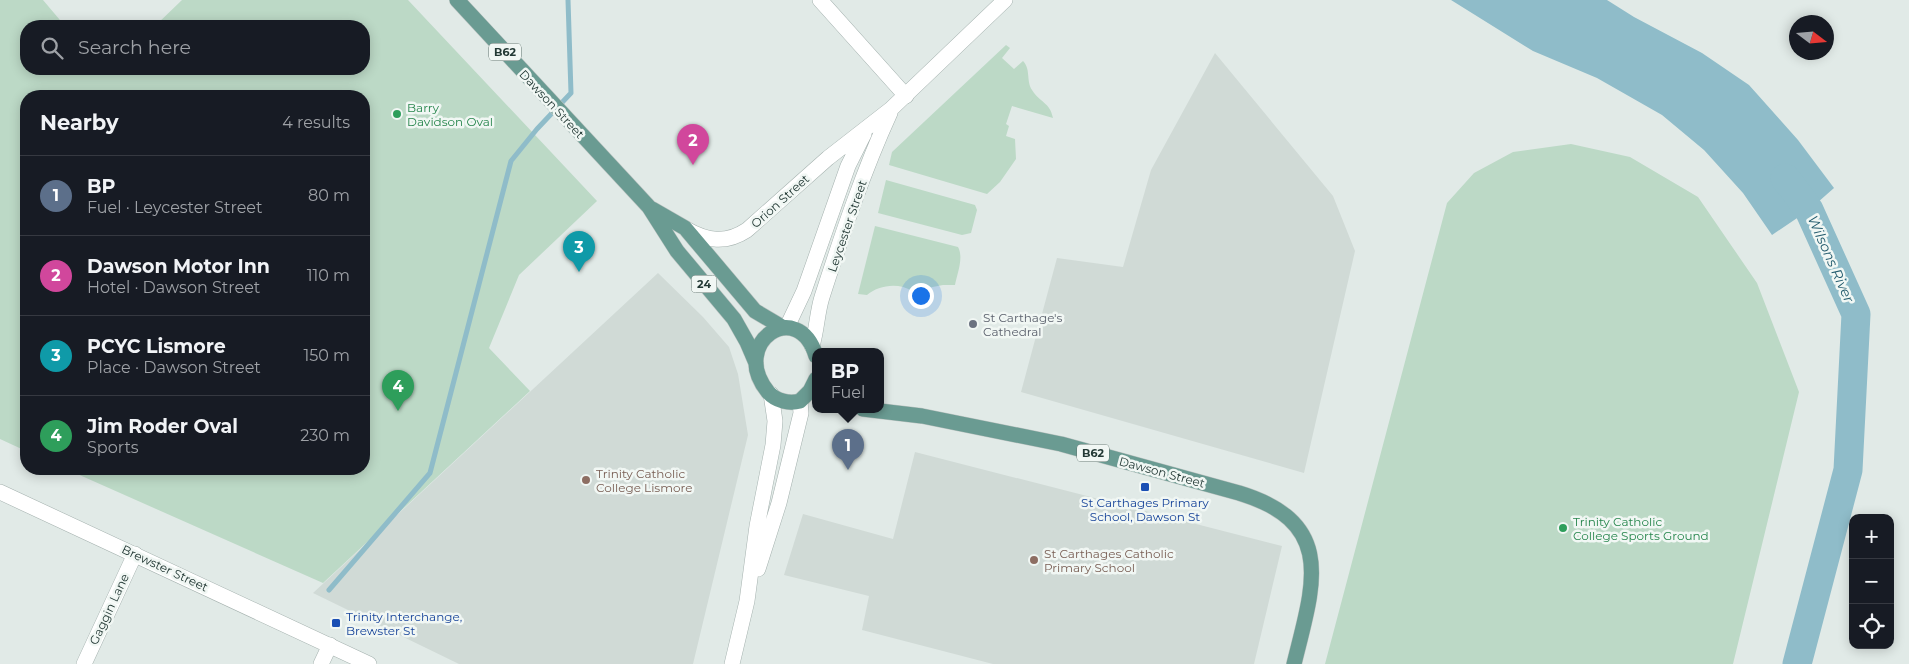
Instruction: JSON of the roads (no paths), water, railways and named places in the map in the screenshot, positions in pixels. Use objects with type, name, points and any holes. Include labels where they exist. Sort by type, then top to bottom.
[{"type":"main road","name":"Dawson Street","points":[[457,0],[649,207],[677,251],[734,319],[747,342],[764,386],[771,394]]},
{"type":"main road","name":"Dawson Street","points":[[649,207],[685,228],[755,310],[784,327]]},
{"type":"main road","name":"B62","points":[[784,327],[795,329],[802,334],[812,348]]},
{"type":"main road","points":[[756,363],[760,342],[771,331],[784,327]]},
{"type":"main road","points":[[771,394],[777,399],[786,401],[807,400],[812,388]]},
{"type":"main road","name":"Dawson Street","points":[[884,402],[922,416]]},
{"type":"main road","name":"Dawson Street","points":[[884,411],[922,416],[1061,444],[1247,495],[1277,508],[1291,520],[1302,534],[1307,544],[1313,571],[1310,600],[1294,664]]},
{"type":"street","points":[[820,0],[906,96]]},
{"type":"street","name":"Orion Street","points":[[685,228],[702,238],[728,240],[739,236],[828,158],[866,130],[906,96],[1005,0]]},
{"type":"street","name":"Leycester Street","points":[[814,348],[822,298],[870,161],[891,109]]},
{"type":"street","name":"Orion Street","points":[[784,327],[804,291],[848,166],[866,130]]},
{"type":"street","points":[[747,601],[757,526],[773,445],[775,421],[771,394]]},
{"type":"street","points":[[732,664],[747,601],[779,503],[801,413],[807,400]]},
{"type":"street","name":"Brewster Street","points":[[0,492],[369,664]]},
{"type":"street","name":"Gaggin Lane","points":[[84,664],[135,554]]},
{"type":"street","points":[[321,664],[330,646]]},
{"type":"water","points":[[1451,0],[1607,0],[1634,17],[1702,53],[1749,85],[1798,140],[1834,188],[1809,210],[1772,235],[1743,193],[1704,150],[1662,115],[1597,78],[1533,51]]},
{"type":"waterway","points":[[329,590],[430,473],[511,161],[537,129],[571,93],[568,0]]},
{"type":"waterway","name":"Wilsons River","points":[[1785,178],[1809,210],[1856,314],[1848,470],[1797,664]]},
{"type":"place","name":"Barry Davidson Oval","points":[[397,114]]},
{"type":"place","name":"Dawson Motor Inn","points":[[693,165]]},
{"type":"place","name":"PCYC Lismore","points":[[579,272]]},
{"type":"place","name":"St Carthage's Cathedral","points":[[973,324]]},
{"type":"place","name":"Jim Roder Oval","points":[[398,411]]},
{"type":"place","name":"BP","points":[[848,470]]},
{"type":"place","name":"Trinity Catholic College Lismore","points":[[586,480]]},
{"type":"place","name":"St Carthages Primary School, Dawson St","points":[[1145,487]]},
{"type":"place","name":"Trinity Catholic College Sports Ground","points":[[1563,528]]},
{"type":"place","name":"St Carthages Catholic Primary School","points":[[1034,560]]},
{"type":"place","name":"Trinity Interchange, Brewster St","points":[[336,623]]}]
